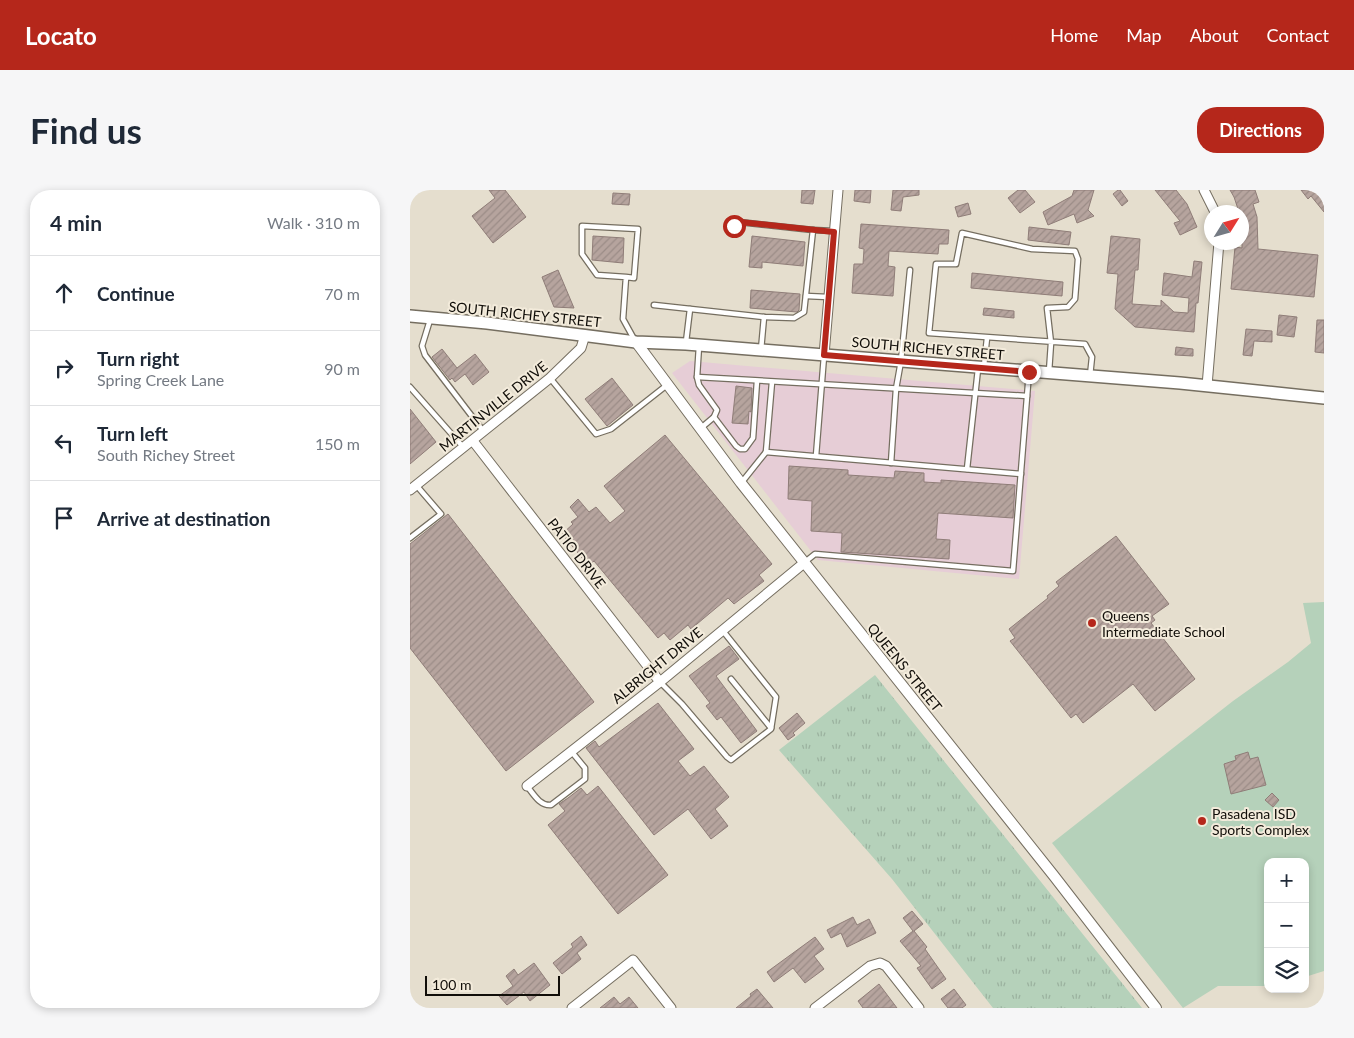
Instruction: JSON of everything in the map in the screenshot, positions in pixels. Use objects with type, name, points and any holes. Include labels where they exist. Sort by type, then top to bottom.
[{"type":"main road","name":"SOUTH RICHEY STREET","points":[[410,316],[636,342],[686,344],[981,367],[1324,398]]},
{"type":"street","points":[[824,355],[838,190]]},
{"type":"street","points":[[1204,190],[1212,205]]},
{"type":"street","points":[[1206,386],[1218,250]]},
{"type":"street","name":"MARTINVILLE DRIVE","points":[[413,488],[550,378],[581,348],[585,335]]},
{"type":"street","name":"QUEENS STREET","points":[[636,342],[741,483],[1049,870],[1156,1008]]},
{"type":"street","name":"PATIO DRIVE","points":[[473,441],[660,682]]},
{"type":"street","name":"ALBRIGHT DRIVE","points":[[527,786],[660,682],[804,563]]},
{"type":"street","points":[[572,1008],[633,960],[671,1008]]},
{"type":"street","points":[[815,1008],[870,966],[880,963],[886,966],[919,1007]]},
{"type":"lane","points":[[734,226],[740,222],[834,232]]},
{"type":"lane","points":[[582,226],[638,229],[634,278],[626,278],[596,275],[582,254],[582,226]]},
{"type":"lane","points":[[654,305],[764,316],[794,318],[800,316],[804,312],[813,230]]},
{"type":"lane","points":[[1049,373],[1051,343],[1047,308],[1068,307],[1075,299],[1078,259],[1075,251],[1032,249],[962,233],[956,264],[936,264],[929,333],[1051,343],[1085,344],[1092,357],[1090,376]]},
{"type":"lane","points":[[891,463],[896,389],[901,361],[910,270]]},
{"type":"lane","points":[[626,278],[623,319],[636,342]]},
{"type":"lane","points":[[806,296],[828,297]]},
{"type":"lane","points":[[686,344],[690,309]]},
{"type":"lane","points":[[761,351],[764,316]]},
{"type":"lane","points":[[431,318],[422,346],[425,355],[484,432]]},
{"type":"lane","points":[[967,469],[975,393],[986,338]]},
{"type":"lane","points":[[699,345],[697,377],[699,385],[717,410],[714,417],[700,428]]},
{"type":"lane","points":[[816,456],[824,355]]},
{"type":"lane","points":[[804,563],[815,554],[1012,571],[1029,372]]},
{"type":"lane","points":[[697,377],[1027,396]]},
{"type":"lane","points":[[550,378],[596,434],[611,429],[667,385]]},
{"type":"lane","points":[[714,417],[736,446],[740,449],[746,449],[752,438],[756,380]]},
{"type":"lane","points":[[741,483],[766,452],[772,382]]},
{"type":"lane","points":[[410,387],[464,448]]},
{"type":"lane","points":[[766,452],[1021,474]]},
{"type":"lane","points":[[410,538],[440,514],[413,488]]},
{"type":"lane","points":[[660,682],[731,760],[771,729],[776,697],[722,630]]},
{"type":"lane","points":[[731,679],[771,729]]},
{"type":"lane","points":[[527,786],[545,806],[552,805],[585,778],[585,768],[571,751]]},
{"type":"shaded area","points":[[690,361],[1035,391],[1019,579],[818,560],[672,373]]},
{"type":"green space","name":"Pasadena ISD Sports Complex","points":[[1324,602],[1324,971],[1309,976],[1309,858],[1264,858],[1264,986],[1218,986],[1183,1008],[1052,843],[1233,701],[1288,662],[1311,643],[1303,603]]},
{"type":"green space","points":[[875,675],[1142,1008],[993,1008],[892,879],[779,750]]},
{"type":"building","points":[[489,190],[505,190],[526,217],[493,243],[472,216],[495,198]]},
{"type":"building","points":[[802,190],[815,190],[813,204],[801,203]]},
{"type":"building","points":[[855,190],[871,190],[870,203],[854,201]]},
{"type":"building","points":[[893,190],[919,190],[919,195],[903,197],[901,211],[891,210]]},
{"type":"building","points":[[1018,190],[1025,190],[1035,202],[1020,213],[1008,198]]},
{"type":"building","points":[[1074,190],[1094,190],[1088,210],[1094,216],[1077,223],[1074,214],[1048,225],[1043,212],[1072,196]]},
{"type":"building","points":[[1118,190],[1128,201],[1122,206],[1113,194]]},
{"type":"building","points":[[1155,190],[1176,190],[1187,204],[1197,227],[1180,235],[1174,223],[1180,221]]},
{"type":"building","points":[[1230,190],[1255,190],[1259,202],[1253,204],[1257,217],[1258,249],[1318,255],[1314,297],[1231,289],[1235,250],[1249,250],[1249,205],[1237,205]]},
{"type":"building","points":[[1301,190],[1320,190],[1318,191],[1324,199],[1324,212],[1311,196],[1308,199]]},
{"type":"building","points":[[613,193],[630,194],[629,205],[612,204]]},
{"type":"building","points":[[968,203],[971,214],[958,217],[955,207]]},
{"type":"building","points":[[861,224],[949,230],[948,244],[939,244],[938,254],[889,251],[888,266],[895,267],[893,296],[852,293],[854,264],[863,264],[864,249],[859,248]]},
{"type":"building","points":[[1029,227],[1071,232],[1069,245],[1028,240]]},
{"type":"building","points":[[593,236],[624,238],[623,263],[592,260]]},
{"type":"building","points":[[752,236],[805,242],[803,266],[762,262],[762,268],[749,267]]},
{"type":"building","points":[[1111,236],[1140,239],[1138,270],[1135,270],[1132,304],[1161,306],[1161,300],[1174,312],[1188,313],[1189,298],[1162,295],[1164,273],[1192,277],[1194,261],[1202,262],[1194,332],[1135,327],[1115,309],[1118,274],[1107,273]]},
{"type":"building","points":[[558,270],[574,308],[554,307],[542,277]]},
{"type":"building","points":[[972,273],[1063,282],[1062,296],[971,288]]},
{"type":"building","points":[[751,290],[800,294],[799,310],[797,312],[750,308]]},
{"type":"building","points":[[984,308],[1014,311],[1014,318],[983,315]]},
{"type":"building","points":[[1279,315],[1297,317],[1294,337],[1277,335]]},
{"type":"building","points":[[1317,320],[1324,320],[1324,353],[1315,352]]},
{"type":"building","points":[[1246,329],[1272,331],[1272,342],[1254,341],[1252,356],[1243,355]]},
{"type":"building","points":[[1176,347],[1193,349],[1193,356],[1175,355]]},
{"type":"building","points":[[442,349],[457,368],[475,354],[489,372],[473,385],[465,374],[455,382],[452,378],[450,380],[432,357]]},
{"type":"building","points":[[612,378],[633,405],[607,426],[585,399]]},
{"type":"building","points":[[736,386],[752,388],[751,412],[749,411],[748,424],[732,423]]},
{"type":"building","points":[[410,409],[436,442],[410,464]]},
{"type":"building","points":[[665,435],[772,564],[759,575],[764,581],[734,604],[728,598],[691,629],[688,625],[670,640],[664,633],[658,638],[594,561],[589,566],[562,534],[573,524],[571,522],[578,517],[570,507],[578,499],[589,512],[596,507],[610,523],[625,511],[604,486]]},
{"type":"building","points":[[789,466],[848,470],[848,475],[894,478],[895,471],[924,473],[924,482],[941,483],[941,480],[1015,485],[1013,518],[938,513],[936,539],[950,540],[949,559],[841,552],[842,533],[811,531],[812,501],[788,499]]},
{"type":"building","points":[[448,514],[594,702],[506,771],[410,648],[410,544]]},
{"type":"building","points":[[1116,536],[1169,604],[1152,616],[1155,620],[1151,623],[1195,679],[1155,711],[1133,684],[1083,723],[1076,714],[1071,718],[1010,641],[1015,638],[1009,629],[1048,598],[1047,596],[1059,586],[1056,582]]},
{"type":"building","points":[[729,646],[739,659],[716,676],[757,731],[741,743],[721,717],[717,720],[706,706],[710,703],[689,676]]},
{"type":"building","points":[[658,703],[694,749],[678,761],[690,776],[704,766],[729,797],[715,809],[728,826],[711,839],[688,809],[654,835],[586,748],[595,741],[599,747]]},
{"type":"building","points":[[797,713],[805,723],[788,740],[779,728]]},
{"type":"building","points":[[1248,752],[1250,759],[1258,757],[1266,785],[1231,794],[1224,764],[1236,760],[1235,756]]},
{"type":"building","points":[[598,786],[668,875],[618,914],[548,825],[565,811],[559,804],[581,788],[587,795]]},
{"type":"building","points":[[1272,793],[1279,800],[1273,807],[1265,800]]},
{"type":"building","points":[[912,911],[923,924],[914,931],[927,947],[925,949],[946,979],[932,989],[917,968],[921,966],[900,941],[913,931],[903,918]]},
{"type":"building","points":[[853,917],[857,925],[869,919],[876,933],[847,947],[841,933],[831,938],[827,930]]},
{"type":"building","points":[[581,936],[587,945],[577,953],[581,959],[562,974],[553,963],[573,947],[571,944]]},
{"type":"building","points":[[815,937],[824,949],[814,956],[824,969],[805,983],[793,968],[774,982],[767,972]]},
{"type":"building","points":[[534,963],[550,985],[530,1001],[524,992],[507,1005],[499,996],[513,986],[506,976],[514,969],[518,975]]},
{"type":"building","points":[[879,984],[897,1008],[863,1008],[858,1001]]},
{"type":"building","points":[[757,989],[773,1008],[736,1008],[751,996],[750,994]]},
{"type":"building","points":[[954,989],[966,1005],[962,1008],[948,1008],[941,999]]},
{"type":"building","points":[[614,997],[620,1004],[629,997],[638,1008],[600,1008]]},
{"type":"place","name":"Queens Intermediate School","points":[[1092,623]]},
{"type":"place","name":"Pasadena ISD Sports Complex","points":[[1202,821]]},
{"type":"route","points":[[734,226],[740,222],[834,232],[824,355],[1029,372]]}]
